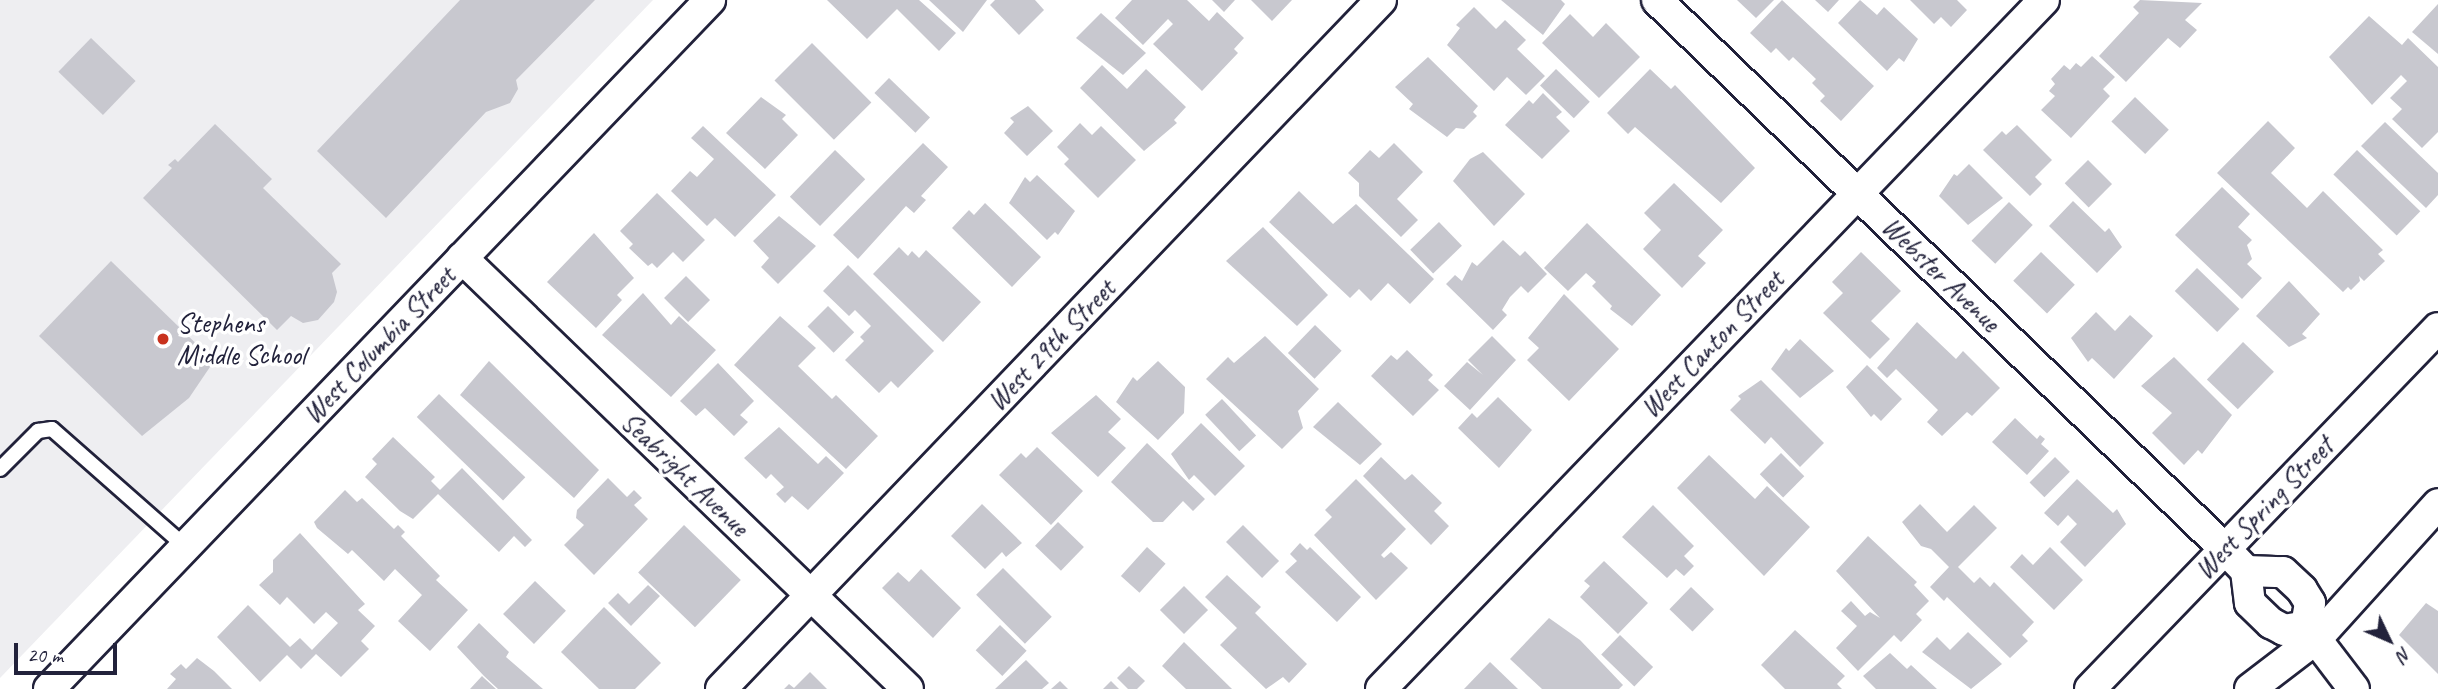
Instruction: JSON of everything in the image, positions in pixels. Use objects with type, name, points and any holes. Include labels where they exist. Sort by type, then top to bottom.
[{"type":"street","name":"West Columbia Street","points":[[49,689],[710,0]]},
{"type":"street","name":"West 29th Street","points":[[721,689],[1381,0]]},
{"type":"street","name":"Webster Avenue","points":[[1657,0],[2246,570]]},
{"type":"street","name":"West Canton Street","points":[[1381,689],[2044,0]]},
{"type":"street","name":"Seabright Avenue","points":[[462,258],[908,689]]},
{"type":"street","name":"West Spring Street","points":[[2090,689],[2438,328]]},
{"type":"street","points":[[2250,689],[2312,631],[2438,504]]},
{"type":"street","points":[[2312,631],[2284,630],[2271,623],[2250,603],[2246,570],[2283,572],[2302,590],[2310,603],[2312,631],[2354,689]]},
{"type":"lane","points":[[0,469],[38,431],[52,429],[186,547]]},
{"type":"shaded area","name":"Stephens Middle School","points":[[0,0],[653,0],[0,678]]},
{"type":"building","points":[[460,0],[595,0],[516,80],[518,89],[510,103],[486,112],[386,218],[317,151]]},
{"type":"building","points":[[827,0],[919,0],[956,33],[939,51],[897,9],[867,39]]},
{"type":"building","points":[[929,0],[987,0],[963,32]]},
{"type":"building","points":[[995,0],[1035,0],[1044,10],[1019,35],[990,5]]},
{"type":"building","points":[[1132,0],[1187,0],[1209,21],[1217,12],[1244,38],[1234,49],[1238,53],[1202,91],[1153,44],[1173,24],[1168,19],[1143,45],[1115,18]]},
{"type":"building","points":[[1212,0],[1235,0],[1224,12]]},
{"type":"building","points":[[1251,0],[1292,0],[1272,21]]},
{"type":"building","points":[[1501,0],[1561,0],[1565,4],[1543,35]]},
{"type":"building","points":[[1737,0],[1774,0],[1756,18]]},
{"type":"building","points":[[1782,0],[1874,86],[1841,121],[1820,101],[1825,96],[1812,83],[1816,79],[1793,57],[1789,61],[1776,48],[1771,53],[1750,33]]},
{"type":"building","points":[[1815,0],[1839,0],[1828,12]]},
{"type":"building","points":[[1860,0],[1877,15],[1884,7],[1918,39],[1904,62],[1899,58],[1887,71],[1838,23]]},
{"type":"building","points":[[1910,0],[1957,0],[1967,10],[1951,27],[1941,17],[1934,24]]},
{"type":"building","points":[[2140,0],[2202,3],[2185,20],[2197,30],[2180,48],[2168,38],[2126,82],[2099,56],[2139,13],[2133,7]]},
{"type":"building","points":[[2438,4],[2438,54],[2412,32]]},
{"type":"building","points":[[1474,7],[1496,29],[1505,20],[1526,40],[1517,49],[1545,76],[1526,95],[1507,77],[1494,91],[1447,45],[1460,28],[1456,25]]},
{"type":"building","points":[[1101,13],[1146,53],[1123,75],[1076,38]]},
{"type":"building","points":[[1570,14],[1593,37],[1606,23],[1640,57],[1599,98],[1542,43]]},
{"type":"building","points":[[2369,16],[2402,45],[2408,38],[2438,67],[2438,132],[2422,148],[2392,119],[2402,109],[2390,98],[2407,81],[2401,75],[2372,105],[2329,57]]},
{"type":"building","points":[[91,38],[136,81],[103,115],[58,72]]},
{"type":"building","points":[[812,43],[871,102],[834,140],[775,80]]},
{"type":"building","points":[[2092,56],[2115,77],[2103,89],[2110,96],[2071,138],[2041,110],[2055,96],[2049,91],[2055,84],[2051,79],[2064,65],[2070,70],[2076,63],[2081,67]]},
{"type":"building","points":[[1428,57],[1478,106],[1473,112],[1477,116],[1464,129],[1456,128],[1447,137],[1409,109],[1413,104],[1395,87]]},
{"type":"building","points":[[1102,65],[1127,89],[1146,69],[1186,107],[1174,120],[1177,123],[1144,151],[1080,88]]},
{"type":"building","points":[[1556,69],[1590,102],[1574,118],[1540,86]]},
{"type":"building","points":[[1650,69],[1671,89],[1675,85],[1755,168],[1721,203],[1635,127],[1628,134],[1607,113]]},
{"type":"building","points":[[889,78],[930,118],[915,133],[874,93]]},
{"type":"building","points":[[1543,93],[1562,112],[1556,117],[1570,131],[1542,159],[1505,125],[1529,100],[1533,104]]},
{"type":"building","points":[[761,97],[786,115],[782,119],[798,135],[765,169],[726,133]]},
{"type":"building","points":[[2135,97],[2169,130],[2145,154],[2111,121]]},
{"type":"building","points":[[1028,106],[1053,131],[1027,156],[1004,133],[1014,122],[1010,118]]},
{"type":"building","points":[[2268,121],[2295,148],[2271,173],[2307,208],[2323,191],[2383,250],[2378,254],[2385,261],[2364,281],[2359,276],[2360,281],[2351,290],[2348,287],[2343,292],[2217,173]]},
{"type":"building","points":[[2385,122],[2438,173],[2438,195],[2426,208],[2361,146]]},
{"type":"building","points":[[1080,123],[1092,135],[1101,126],[1136,160],[1098,198],[1064,164],[1069,159],[1057,147]]},
{"type":"building","points":[[215,124],[272,179],[263,188],[341,264],[332,273],[337,292],[334,302],[318,320],[303,323],[291,316],[277,330],[143,198],[172,168],[168,165],[175,159],[178,162]]},
{"type":"building","points":[[2017,125],[2052,160],[2035,177],[2042,184],[2030,196],[1983,150],[2002,131],[2006,135]]},
{"type":"building","points":[[703,126],[776,195],[735,237],[715,218],[707,226],[671,191],[690,171],[697,177],[714,159],[691,138]]},
{"type":"building","points":[[923,143],[948,167],[921,196],[926,200],[914,213],[906,206],[858,259],[833,235]]},
{"type":"building","points":[[1394,143],[1423,172],[1397,199],[1418,220],[1401,237],[1359,196],[1359,183],[1348,173],[1370,150],[1379,158]]},
{"type":"building","points":[[835,150],[865,179],[820,226],[790,197]]},
{"type":"building","points":[[2357,150],[2420,211],[2397,236],[2333,174]]},
{"type":"building","points":[[1483,152],[1525,194],[1494,226],[1453,181],[1470,159]]},
{"type":"building","points":[[2088,160],[2112,184],[2089,207],[2065,183]]},
{"type":"building","points":[[1969,164],[2003,198],[1968,225],[1939,196],[1954,174],[1957,176]]},
{"type":"building","points":[[1037,175],[1075,211],[1058,235],[1055,232],[1047,240],[1009,203],[1025,177],[1030,182]]},
{"type":"building","points":[[1674,183],[1723,230],[1698,256],[1706,263],[1682,288],[1643,249],[1661,230],[1644,213]]},
{"type":"building","points":[[2222,187],[2250,214],[2238,227],[2252,240],[2247,245],[2252,259],[2247,264],[2262,278],[2242,299],[2175,235]]},
{"type":"building","points":[[1299,191],[1333,224],[1356,204],[1434,279],[1410,304],[1388,283],[1371,301],[1359,289],[1350,298],[1269,222]]},
{"type":"building","points":[[657,193],[705,240],[683,262],[673,252],[657,268],[652,263],[648,266],[629,248],[633,244],[620,231]]},
{"type":"building","points":[[2073,201],[2105,232],[2109,228],[2122,247],[2097,273],[2049,226]]},
{"type":"building","points":[[2009,202],[2033,225],[1995,264],[1971,241]]},
{"type":"building","points":[[985,203],[1041,257],[1012,287],[952,228],[969,210],[974,215]]},
{"type":"building","points":[[779,216],[816,246],[778,284],[761,267],[769,258],[753,241]]},
{"type":"building","points":[[1439,222],[1462,246],[1433,274],[1410,250]]},
{"type":"building","points":[[1587,223],[1661,295],[1632,326],[1610,309],[1612,306],[1592,286],[1596,282],[1586,273],[1568,291],[1544,268]]},
{"type":"building","points":[[1263,227],[1328,295],[1297,326],[1226,261]]},
{"type":"building","points":[[594,233],[634,278],[617,295],[622,300],[596,328],[547,282]]},
{"type":"building","points":[[1503,240],[1520,256],[1525,251],[1547,274],[1528,293],[1521,286],[1510,297],[1502,310],[1507,315],[1493,330],[1446,284],[1455,275],[1462,281],[1472,262],[1477,266]]},
{"type":"building","points":[[899,247],[908,256],[912,251],[919,258],[926,250],[981,302],[943,342],[873,274]]},
{"type":"building","points":[[1861,252],[1901,291],[1871,321],[1890,339],[1870,359],[1823,313],[1843,293],[1832,282]]},
{"type":"building","points":[[2041,252],[2075,285],[2047,313],[2013,281]]},
{"type":"building","points":[[111,261],[214,361],[189,398],[142,436],[39,336]]},
{"type":"building","points":[[848,265],[934,351],[898,388],[891,381],[879,393],[845,360],[864,341],[860,337],[871,326],[855,310],[849,316],[823,291]]},
{"type":"building","points":[[2197,268],[2239,309],[2217,332],[2175,291]]},
{"type":"building","points":[[686,276],[710,300],[688,322],[664,298]]},
{"type":"building","points":[[2289,281],[2320,314],[2302,334],[2307,338],[2289,347],[2256,316]]},
{"type":"building","points":[[643,293],[671,325],[679,316],[716,350],[671,397],[602,335]]},
{"type":"building","points":[[1564,294],[1619,349],[1569,401],[1527,360],[1539,348],[1528,338]]},
{"type":"building","points":[[828,306],[854,332],[834,353],[807,327]]},
{"type":"building","points":[[2096,312],[2115,331],[2130,315],[2153,336],[2114,379],[2092,358],[2088,362],[2071,338]]},
{"type":"building","points":[[780,316],[816,348],[798,366],[832,399],[836,395],[878,436],[846,469],[734,365]]},
{"type":"building","points":[[1917,322],[1956,359],[1963,351],[2000,388],[1972,416],[1967,412],[1942,436],[1927,422],[1938,410],[1896,369],[1887,378],[1877,368]]},
{"type":"building","points":[[1315,325],[1342,351],[1315,379],[1288,353]]},
{"type":"building","points":[[1265,336],[1319,389],[1298,411],[1303,428],[1282,449],[1206,379],[1228,357],[1234,363]]},
{"type":"building","points":[[1492,336],[1516,360],[1470,410],[1444,386],[1467,362],[1483,375],[1468,360]]},
{"type":"building","points":[[1800,339],[1834,371],[1800,398],[1771,369],[1786,348],[1789,351]]},
{"type":"building","points":[[2243,342],[2274,372],[2238,409],[2207,379]]},
{"type":"building","points":[[1407,350],[1433,375],[1428,380],[1439,390],[1413,416],[1371,376],[1391,355],[1397,360]]},
{"type":"building","points":[[2174,357],[2232,415],[2202,454],[2198,450],[2184,465],[2152,433],[2172,413],[2141,386]]},
{"type":"building","points":[[489,361],[599,470],[574,498],[460,395]]},
{"type":"building","points":[[1158,361],[1185,387],[1184,413],[1158,440],[1116,402],[1133,377],[1137,381]]},
{"type":"building","points":[[718,363],[754,401],[740,415],[748,422],[734,436],[705,408],[696,416],[680,401]]},
{"type":"building","points":[[1867,365],[1902,399],[1881,421],[1874,414],[1871,417],[1846,387]]},
{"type":"building","points":[[1761,380],[1824,443],[1800,467],[1771,437],[1765,444],[1730,410],[1741,399],[1738,396]]},
{"type":"building","points":[[439,394],[525,477],[503,500],[417,417]]},
{"type":"building","points":[[1096,395],[1121,419],[1108,432],[1126,448],[1098,477],[1051,433]]},
{"type":"building","points":[[1498,397],[1532,430],[1499,468],[1458,428],[1472,413],[1477,418]]},
{"type":"building","points":[[1222,399],[1256,436],[1239,451],[1205,415]]},
{"type":"building","points":[[1338,402],[1382,444],[1360,465],[1313,427]]},
{"type":"building","points":[[2015,418],[2037,439],[2040,435],[2045,439],[2041,444],[2049,451],[2027,475],[1992,442]]},
{"type":"building","points":[[1201,423],[1245,466],[1215,496],[1194,475],[1189,480],[1171,454]]},
{"type":"building","points":[[779,427],[818,464],[826,456],[844,473],[808,510],[792,496],[785,503],[776,494],[784,487],[771,474],[766,479],[744,458]]},
{"type":"building","points":[[393,437],[435,477],[431,481],[440,490],[462,468],[532,540],[525,547],[514,536],[499,552],[438,494],[413,519],[400,511],[365,477],[377,464],[372,459]]},
{"type":"building","points":[[1147,443],[1205,499],[1193,511],[1183,501],[1163,522],[1153,522],[1111,482]]},
{"type":"building","points":[[1037,447],[1083,491],[1051,525],[999,475],[1021,453],[1026,458]]},
{"type":"building","points":[[1781,453],[1804,476],[1783,498],[1760,474]]},
{"type":"building","points":[[1709,455],[1755,499],[1767,486],[1810,527],[1764,576],[1677,488]]},
{"type":"building","points":[[1381,457],[1405,480],[1412,474],[1442,503],[1434,511],[1449,526],[1431,545],[1363,476]]},
{"type":"building","points":[[2055,457],[2070,472],[2044,497],[2030,482]]},
{"type":"building","points":[[608,478],[627,497],[634,490],[642,498],[634,505],[648,519],[594,575],[564,545],[584,525],[576,518],[577,510]]},
{"type":"building","points":[[1356,479],[1406,529],[1381,555],[1384,558],[1391,552],[1408,568],[1376,600],[1314,535],[1332,517],[1325,510]]},
{"type":"building","points":[[2077,479],[2113,513],[2117,509],[2126,524],[2085,567],[2060,542],[2077,524],[2068,515],[2058,526],[2044,513]]},
{"type":"building","points":[[345,490],[357,502],[362,498],[394,529],[398,525],[405,532],[401,536],[440,576],[436,580],[468,610],[430,651],[398,621],[422,595],[395,569],[384,581],[352,550],[348,554],[317,528],[314,522]]},
{"type":"building","points":[[982,504],[1022,543],[1006,557],[1002,552],[985,569],[951,536]]},
{"type":"building","points":[[1920,504],[1947,532],[1974,505],[1997,528],[1958,567],[1974,583],[1980,577],[1990,587],[1994,582],[2034,622],[2022,635],[2028,641],[2010,658],[1947,597],[1944,601],[1930,587],[1949,567],[1931,549],[1921,546],[1902,522]]},
{"type":"building","points":[[1653,505],[1694,546],[1684,556],[1694,566],[1684,576],[1676,569],[1667,578],[1622,537]]},
{"type":"building","points":[[1058,522],[1084,547],[1061,571],[1035,546]]},
{"type":"building","points":[[684,525],[741,580],[695,627],[638,572]]},
{"type":"building","points":[[1243,525],[1279,561],[1262,578],[1226,542]]},
{"type":"building","points":[[300,533],[365,604],[358,610],[375,626],[361,641],[369,649],[341,677],[316,654],[301,669],[287,655],[260,682],[217,637],[248,605],[290,647],[300,638],[312,650],[338,623],[326,612],[314,624],[287,597],[280,605],[259,585],[273,572],[273,560]]},
{"type":"building","points":[[1868,536],[1917,582],[1914,585],[1929,601],[1916,614],[1922,620],[1901,642],[1894,635],[1858,671],[1836,648],[1857,626],[1841,611],[1851,601],[1865,616],[1870,612],[1880,618],[1836,571]]},
{"type":"building","points":[[1300,543],[1307,550],[1310,547],[1361,597],[1337,622],[1285,572],[1297,561],[1290,554]]},
{"type":"building","points":[[1147,547],[1166,564],[1139,593],[1121,576]]},
{"type":"building","points":[[2050,547],[2083,580],[2054,610],[2010,567],[2022,554],[2033,565]]},
{"type":"building","points":[[1604,561],[1648,603],[1618,634],[1580,597],[1590,586],[1584,581]]},
{"type":"building","points":[[1003,568],[1052,617],[1025,644],[976,595]]},
{"type":"building","points":[[921,569],[961,608],[933,638],[882,588],[898,572],[909,582]]},
{"type":"building","points":[[1227,575],[1261,607],[1255,613],[1307,664],[1289,683],[1283,677],[1266,689],[1220,645],[1237,628],[1205,597]]},
{"type":"building","points":[[535,581],[566,611],[534,644],[503,614]]},
{"type":"building","points":[[648,585],[660,596],[631,626],[608,603],[618,593],[629,604]]},
{"type":"building","points":[[1184,586],[1208,610],[1184,634],[1160,610]]},
{"type":"building","points":[[1691,587],[1714,609],[1692,632],[1669,609]]},
{"type":"building","points":[[2426,603],[2438,611],[2438,674],[2399,635]]},
{"type":"building","points":[[604,607],[661,663],[635,689],[599,689],[561,652]]},
{"type":"building","points":[[1549,618],[1580,640],[1623,685],[1619,689],[1542,689],[1510,659]]},
{"type":"building","points":[[479,623],[509,652],[506,657],[543,689],[498,689],[484,676],[457,647]]},
{"type":"building","points":[[1000,625],[1027,651],[1002,676],[976,650]]},
{"type":"building","points":[[1795,630],[1845,676],[1837,684],[1842,689],[1785,689],[1761,665]]},
{"type":"building","points":[[1968,632],[2002,664],[1971,689],[1922,652],[1937,637],[1950,650]]},
{"type":"building","points":[[1620,635],[1653,667],[1634,686],[1601,654]]},
{"type":"building","points":[[1184,642],[1232,689],[1186,689],[1162,666]]},
{"type":"building","points":[[1890,653],[1907,669],[1911,665],[1937,689],[1876,689],[1863,676]]},
{"type":"building","points":[[197,658],[232,689],[167,689],[176,679],[170,674],[181,664],[186,669]]},
{"type":"building","points":[[1026,660],[1049,683],[1042,689],[995,689]]},
{"type":"building","points":[[1490,662],[1518,689],[1464,689]]},
{"type":"building","points":[[1129,666],[1145,681],[1137,689],[1128,689],[1117,678]]},
{"type":"building","points":[[810,672],[827,689],[784,689],[789,684],[794,688]]},
{"type":"building","points":[[482,676],[484,678],[496,689],[470,689]]},
{"type":"building","points":[[1060,681],[1068,689],[1051,689]]},
{"type":"building","points":[[1111,681],[1119,689],[1103,689]]},
{"type":"place","name":"Stephens Middle School","points":[[163,339]]}]
